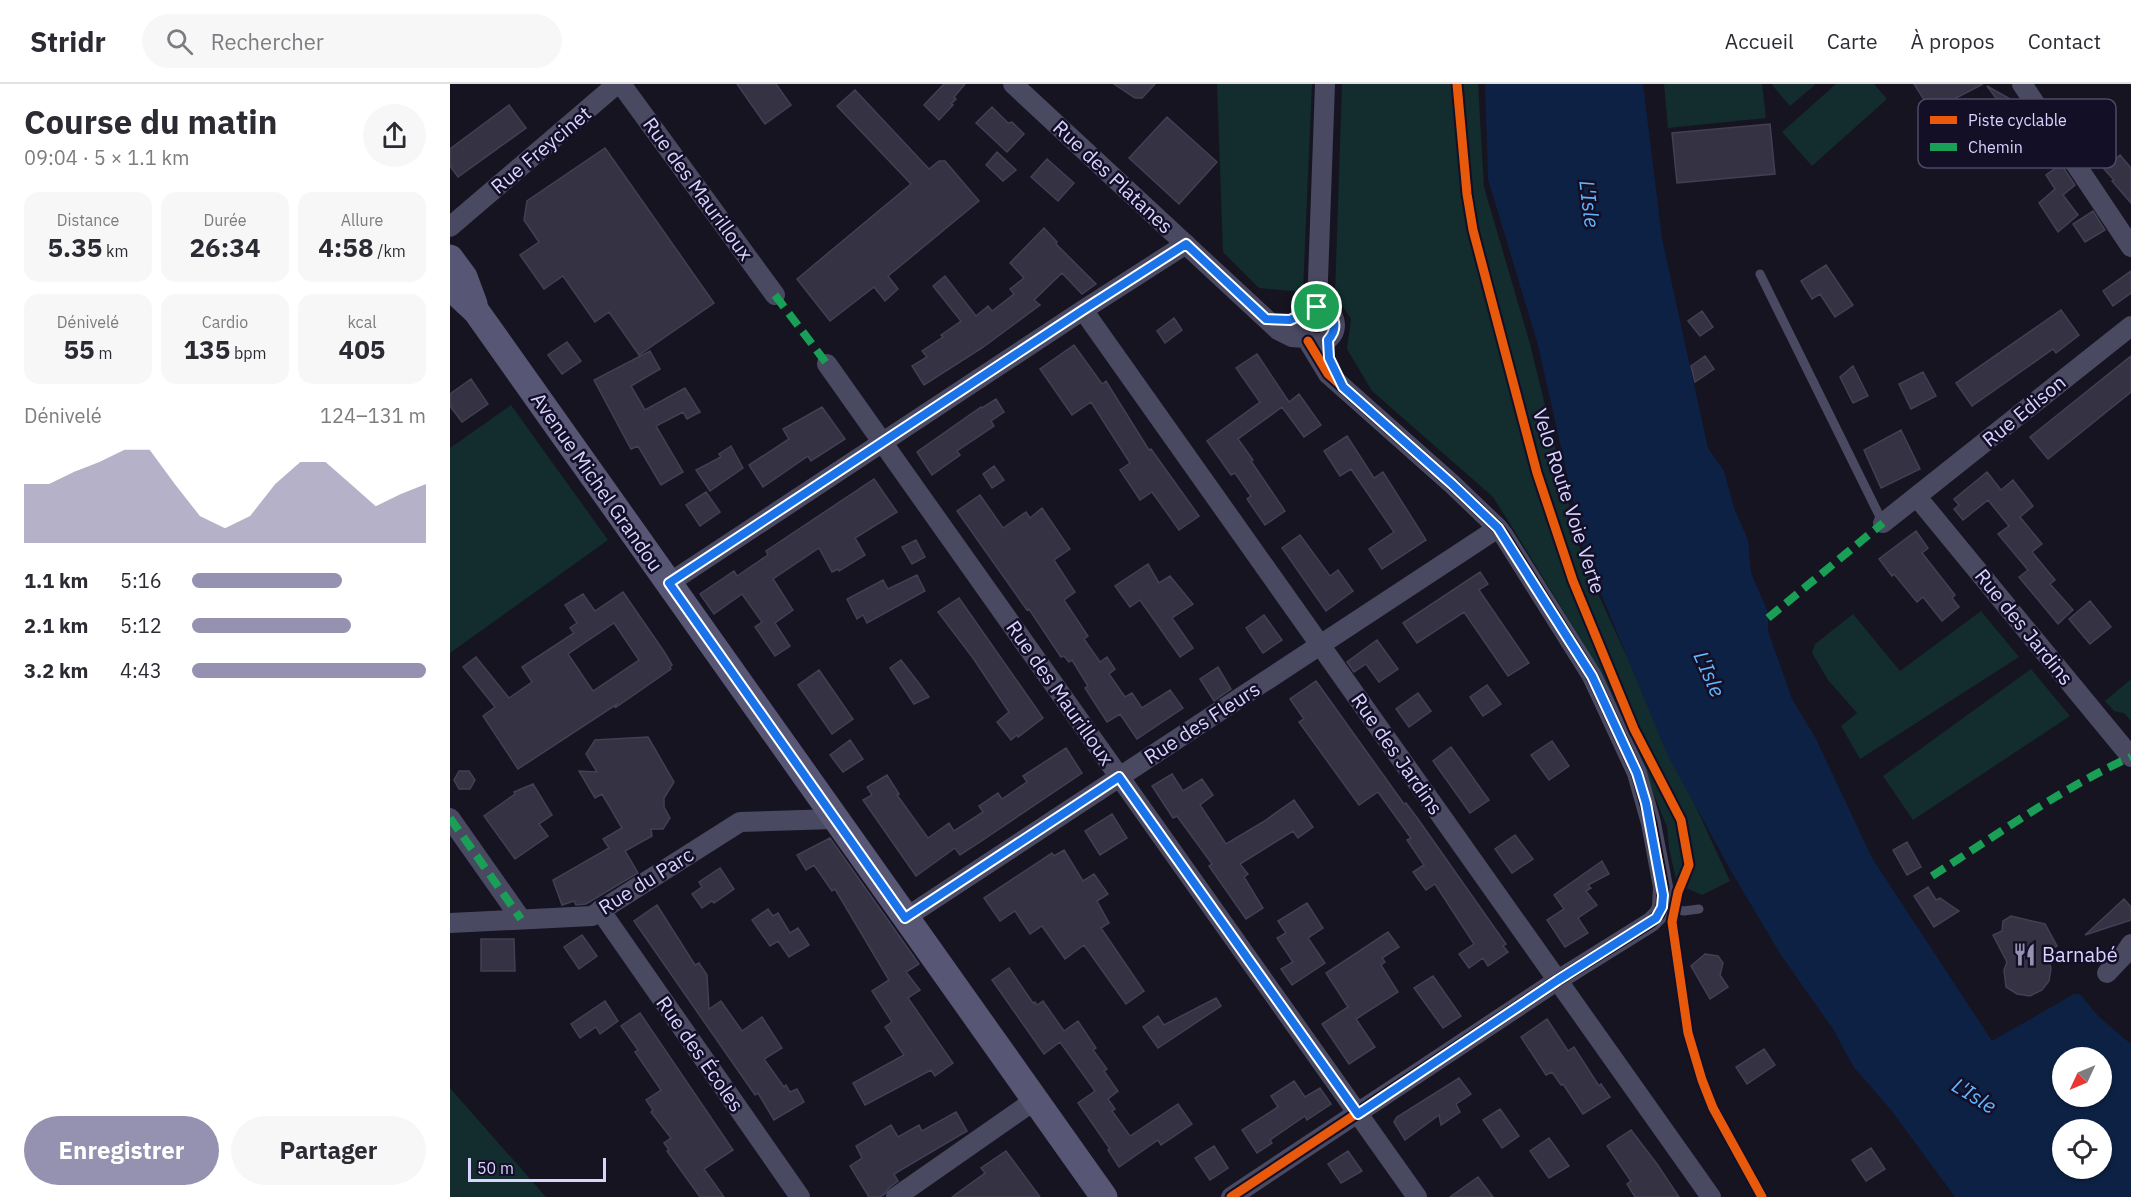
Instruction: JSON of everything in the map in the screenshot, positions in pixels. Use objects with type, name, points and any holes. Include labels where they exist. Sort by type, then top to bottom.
[{"type":"main road","name":"Avenue Michel Grandou","points":[[450,258],[464,277],[477,311]]},
{"type":"main road","name":"Avenue Michel Grandou","points":[[450,287],[477,311],[1104,1197]]},
{"type":"street","name":"Rue Freycinet","points":[[455,220],[619,84]]},
{"type":"street","name":"Rue des Maurilloux","points":[[619,84],[775,295]]},
{"type":"street","name":"Rue des Platanes","points":[[1013,84],[1266,319],[1284,334],[1314,340]]},
{"type":"street","points":[[1314,340],[1299,328],[1309,312],[1325,84]]},
{"type":"street","points":[[2022,84],[2032,99]]},
{"type":"street","points":[[2078,168],[2131,247]]},
{"type":"street","points":[[669,583],[1186,244]]},
{"type":"street","name":"Rue des Jardins","points":[[1083,310],[1711,1197]]},
{"type":"street","points":[[1266,319],[1290,320],[1309,312],[1328,310],[1334,320],[1334,330],[1314,340]]},
{"type":"street","name":"Rue Edison","points":[[1883,524],[2131,326]]},
{"type":"street","points":[[1230,1197],[1558,980],[1652,922],[1662,907],[1663,887],[1651,823],[1637,773],[1592,676],[1498,528],[1328,374],[1314,354],[1314,340]]},
{"type":"street","name":"Rue des Maurilloux","points":[[827,364],[1417,1197]]},
{"type":"street","name":"Rue des Jardins","points":[[1917,497],[2131,757]]},
{"type":"street","name":"Rue des Fleurs","points":[[905,918],[1498,528]]},
{"type":"street","points":[[450,818],[521,918]]},
{"type":"street","name":"Rue du Parc","points":[[450,923],[592,916],[740,822],[835,819]]},
{"type":"street","name":"Rue des Écoles","points":[[600,910],[800,1197]]},
{"type":"street","points":[[2107,973],[2124,956],[2131,944]]},
{"type":"street","points":[[896,1197],[1035,1100]]},
{"type":"lane","points":[[1760,274],[1883,524]]},
{"type":"lane","points":[[1662,907],[1684,911],[1699,909]]},
{"type":"green space","points":[[1217,84],[1312,84],[1303,292],[1259,288],[1223,252]]},
{"type":"green space","points":[[1342,84],[1478,84],[1484,187],[1530,344],[1583,561],[1730,881],[1702,895],[1677,884],[1667,827],[1633,743],[1597,666],[1493,497],[1372,391],[1347,349],[1351,319],[1335,295]]},
{"type":"green space","points":[[1664,84],[1762,84],[1766,118],[1668,128]]},
{"type":"green space","points":[[1773,84],[1816,84],[1790,106]]},
{"type":"green space","points":[[1836,84],[1874,84],[1887,99],[1812,166],[1782,132]]},
{"type":"green space","points":[[511,405],[608,540],[450,653],[450,448]]},
{"type":"green space","points":[[1981,611],[2019,657],[1860,759],[1841,726],[1857,713],[1828,680],[1812,653],[1815,644],[1853,614],[1900,671]]},
{"type":"green space","points":[[2031,669],[2070,716],[1913,820],[1883,776]]},
{"type":"green space","points":[[2131,679],[2131,721],[2124,713],[2114,711],[2105,701]]},
{"type":"green space","points":[[450,1088],[546,1197],[450,1197]]},
{"type":"water","name":"L'Isle","points":[[1485,84],[1643,84],[1662,239],[1708,448],[1724,471],[1734,508],[1748,540],[1751,573],[1768,612],[1768,631],[1792,699],[1816,739],[1872,858],[1992,1041],[2074,994],[2080,994],[2099,1017],[2131,1044],[2131,1197],[1955,1197],[1891,1110],[1853,1066],[1833,1029],[1781,955],[1731,871],[1667,754],[1585,555],[1538,345],[1488,179]]},
{"type":"building","points":[[737,84],[776,84],[791,105],[765,124]]},
{"type":"building","points":[[944,84],[965,84],[954,97],[956,99],[951,104],[953,105],[939,120],[924,105]]},
{"type":"building","points":[[1114,84],[1155,84],[1142,98],[1135,98]]},
{"type":"building","points":[[1914,84],[1983,84],[1954,99],[1924,99]]},
{"type":"building","points":[[1987,86],[2010,99],[1997,99]]},
{"type":"building","points":[[855,90],[929,169],[939,161],[945,161],[979,201],[888,276],[898,289],[885,301],[874,287],[830,321],[797,279],[911,184],[837,106]]},
{"type":"building","points":[[509,105],[526,128],[458,177],[450,166],[450,149]]},
{"type":"building","points":[[992,107],[1008,123],[1012,122],[1024,134],[1007,152],[976,123]]},
{"type":"building","points":[[1167,117],[1217,162],[1179,204],[1129,158]]},
{"type":"building","points":[[1770,124],[1775,174],[1677,183],[1672,133]]},
{"type":"building","points":[[605,148],[714,303],[639,355],[609,312],[595,322],[563,276],[544,289],[520,255],[539,242],[524,220],[527,201]]},
{"type":"building","points":[[997,152],[1016,170],[1003,181],[986,165]]},
{"type":"building","points":[[2120,155],[2131,168],[2131,203],[2104,169],[2116,168],[2116,158]]},
{"type":"building","points":[[1047,159],[1074,183],[1058,201],[1031,177]]},
{"type":"building","points":[[2056,168],[2064,168],[2075,185],[2063,195],[2078,215],[2058,232],[2039,203],[2055,189],[2046,175]]},
{"type":"building","points":[[2093,211],[2105,230],[2085,242],[2073,224]]},
{"type":"building","points":[[1044,228],[1057,242],[1056,244],[1096,284],[1082,294],[1062,273],[1034,300],[1040,305],[982,348],[924,385],[912,366],[927,357],[922,351],[961,321],[933,286],[945,276],[976,316],[988,306],[992,311],[1014,294],[1010,289],[1024,278],[1010,263]]},
{"type":"building","points":[[1826,265],[1853,305],[1835,317],[1820,294],[1812,299],[1801,281]]},
{"type":"building","points":[[2131,271],[2131,293],[2113,306],[2103,291]]},
{"type":"building","points":[[2061,310],[2079,335],[2056,353],[2053,349],[1972,406],[1956,383]]},
{"type":"building","points":[[1702,311],[1713,327],[1700,336],[1688,321]]},
{"type":"building","points":[[1174,318],[1182,330],[1165,343],[1157,331]]},
{"type":"building","points":[[567,342],[581,361],[562,374],[548,355]]},
{"type":"building","points":[[1074,345],[1102,384],[1106,381],[1149,450],[1151,449],[1199,516],[1179,530],[1152,492],[1140,500],[1120,470],[1130,463],[1091,402],[1072,415],[1040,369]]},
{"type":"building","points":[[650,351],[660,369],[631,386],[645,410],[685,388],[700,412],[687,419],[683,412],[656,426],[683,472],[661,485],[638,446],[631,449],[594,380]]},
{"type":"building","points":[[1257,354],[1289,402],[1299,394],[1321,425],[1304,437],[1282,407],[1238,439],[1285,511],[1265,525],[1247,499],[1251,496],[1235,473],[1231,475],[1207,441],[1260,402],[1236,368]]},
{"type":"building","points":[[1705,356],[1714,369],[1695,382],[1691,366]]},
{"type":"building","points":[[2131,356],[2131,392],[2048,459],[2030,437]]},
{"type":"building","points":[[1853,366],[1868,396],[1853,403],[1840,377]]},
{"type":"building","points":[[1923,372],[1936,396],[1911,409],[1899,384]]},
{"type":"building","points":[[471,379],[488,404],[462,422],[450,406],[450,394]]},
{"type":"building","points":[[996,399],[1004,412],[991,421],[994,426],[957,451],[960,455],[932,475],[917,452]]},
{"type":"building","points":[[822,407],[845,439],[811,461],[808,456],[763,487],[749,465],[789,439],[783,429]]},
{"type":"building","points":[[1901,430],[1920,469],[1881,488],[1864,450]]},
{"type":"building","points":[[1347,436],[1374,478],[1383,472],[1426,540],[1382,569],[1369,549],[1394,532],[1351,469],[1340,476],[1324,451]]},
{"type":"building","points":[[731,446],[743,468],[710,491],[696,470],[721,457],[719,454]]},
{"type":"building","points":[[994,466],[1004,480],[992,488],[983,474]]},
{"type":"building","points":[[1987,472],[2001,490],[2013,480],[2033,506],[2020,517],[2042,544],[2032,552],[2055,580],[2050,584],[2073,610],[2058,624],[2019,577],[2028,570],[1998,534],[2009,526],[1988,500],[1963,520],[1954,509],[1959,505],[1954,499]]},
{"type":"building","points":[[874,479],[897,512],[855,538],[865,555],[839,571],[838,569],[832,572],[819,548],[773,579],[793,610],[775,623],[790,646],[775,656],[755,627],[762,622],[742,594],[714,614],[700,594],[734,571],[737,576],[768,555],[766,551]]},
{"type":"building","points":[[706,492],[720,512],[700,526],[686,505]]},
{"type":"building","points":[[980,495],[1003,528],[1026,512],[1030,518],[1042,508],[1070,549],[1054,560],[1075,592],[1064,600],[1088,636],[1084,639],[1100,662],[1107,657],[1115,669],[1109,674],[1125,697],[1132,693],[1142,708],[1170,690],[1183,708],[1137,739],[1120,714],[1107,722],[1085,688],[1088,686],[1072,660],[1069,662],[1064,656],[1061,657],[957,511]]},
{"type":"building","points":[[1916,531],[1928,548],[1922,553],[1955,595],[1952,598],[1959,607],[1942,621],[1923,597],[1917,602],[1879,559]]},
{"type":"building","points":[[1300,535],[1330,576],[1338,570],[1353,591],[1326,611],[1282,548]]},
{"type":"building","points":[[916,540],[925,557],[912,564],[902,547]]},
{"type":"building","points":[[1148,564],[1159,583],[1170,576],[1193,604],[1172,618],[1193,648],[1180,657],[1140,600],[1130,607],[1115,586]]},
{"type":"building","points":[[1480,572],[1488,584],[1479,590],[1529,663],[1508,676],[1464,612],[1417,643],[1403,623]]},
{"type":"building","points":[[917,575],[925,591],[867,623],[863,615],[857,619],[847,599],[883,580],[888,589]]},
{"type":"building","points":[[623,592],[665,653],[672,665],[671,669],[615,708],[617,704],[518,769],[483,716],[495,707],[463,667],[476,657],[509,698],[532,682],[522,667],[574,633],[570,628],[577,623],[565,605],[583,594],[595,611]],"holes":[[[614,623],[639,660],[593,691],[568,654]]]},
{"type":"building","points":[[959,598],[1043,718],[1011,740],[997,722],[1009,712],[973,658],[938,612]]},
{"type":"building","points":[[2090,601],[2111,627],[2090,644],[2069,619]]},
{"type":"building","points":[[1264,615],[1282,640],[1263,653],[1246,628]]},
{"type":"building","points":[[1377,640],[1398,669],[1379,682],[1366,664],[1354,672],[1347,662]]},
{"type":"building","points":[[901,660],[929,697],[914,704],[890,668]]},
{"type":"building","points":[[1218,667],[1231,689],[1214,701],[1200,679]]},
{"type":"building","points":[[819,670],[853,719],[832,734],[798,685]]},
{"type":"building","points":[[1316,681],[1404,804],[1406,803],[1418,819],[1506,944],[1503,946],[1508,952],[1488,966],[1483,958],[1469,968],[1459,954],[1474,944],[1435,884],[1426,890],[1413,872],[1424,865],[1407,840],[1411,838],[1378,792],[1359,805],[1299,722],[1304,719],[1290,699]]},
{"type":"building","points":[[1487,685],[1501,704],[1483,716],[1470,697]]},
{"type":"building","points":[[1418,693],[1431,711],[1409,727],[1396,709]]},
{"type":"building","points":[[648,737],[674,782],[664,798],[664,807],[670,818],[663,829],[651,829],[652,836],[625,851],[638,873],[586,904],[576,905],[574,901],[562,905],[553,880],[609,848],[603,839],[622,828],[602,794],[595,798],[579,771],[597,772],[586,754],[595,740]]},
{"type":"building","points":[[850,740],[863,759],[843,772],[830,755]]},
{"type":"building","points":[[1552,741],[1569,766],[1549,780],[1531,755]]},
{"type":"building","points":[[1451,747],[1489,800],[1470,813],[1433,761]]},
{"type":"building","points":[[1066,748],[1082,773],[960,855],[955,848],[916,876],[863,800],[872,795],[867,787],[887,775],[899,794],[897,795],[928,838],[949,823],[954,831],[983,812],[979,806],[998,793],[1002,799],[1027,782],[1023,776]]},
{"type":"building","points":[[459,771],[469,771],[475,780],[470,789],[459,789],[454,780]]},
{"type":"building","points":[[1172,774],[1183,791],[1202,779],[1213,795],[1200,805],[1226,844],[1294,800],[1313,827],[1298,838],[1293,831],[1240,864],[1248,874],[1244,877],[1263,908],[1246,919],[1209,866],[1212,864],[1177,816],[1173,818],[1152,786]]},
{"type":"building","points":[[533,784],[552,815],[539,824],[548,836],[515,859],[484,816],[515,794],[514,792]]},
{"type":"building","points":[[1112,814],[1127,838],[1100,855],[1085,831]]},
{"type":"building","points":[[1515,835],[1533,859],[1512,873],[1495,849]]},
{"type":"building","points":[[830,838],[919,964],[906,972],[920,990],[908,998],[953,1063],[935,1076],[931,1070],[865,1105],[853,1083],[904,1055],[885,1027],[892,1022],[872,991],[889,980],[835,889],[832,891],[814,865],[806,870],[797,855]]},
{"type":"building","points":[[1907,842],[1921,867],[1907,875],[1893,850]]},
{"type":"building","points":[[1064,850],[1083,881],[1094,874],[1108,894],[1097,901],[1109,923],[1101,928],[1144,991],[1126,1004],[1084,945],[1065,959],[1042,926],[1030,934],[1015,911],[1000,921],[984,898],[1052,853],[1054,856]]},
{"type":"building","points":[[1602,861],[1609,874],[1588,885],[1591,888],[1586,891],[1597,905],[1578,918],[1588,933],[1565,947],[1547,920],[1564,909],[1554,895]]},
{"type":"building","points":[[720,868],[734,889],[714,903],[712,901],[702,908],[692,894],[702,887],[699,882]]},
{"type":"building","points":[[1928,887],[1936,900],[1940,898],[1959,911],[1934,927],[1914,896]]},
{"type":"building","points":[[2124,899],[2131,907],[2131,920],[2085,935]]},
{"type":"building","points":[[1307,903],[1323,928],[1308,938],[1325,963],[1292,985],[1281,969],[1293,962],[1277,938],[1286,933],[1278,921]]},
{"type":"building","points":[[657,905],[695,965],[699,963],[707,975],[709,1009],[721,1001],[742,1031],[762,1017],[782,1048],[764,1059],[784,1087],[786,1085],[790,1092],[797,1089],[804,1102],[774,1120],[758,1093],[755,1095],[634,921]]},
{"type":"building","points":[[768,909],[773,916],[778,913],[790,933],[798,928],[809,945],[789,957],[778,941],[770,946],[752,920]]},
{"type":"building","name":"Barnabé","points":[[2011,916],[2045,924],[2057,946],[2046,952],[2051,968],[2049,981],[2042,990],[2030,996],[2017,994],[2006,987],[2004,970],[2007,962],[1993,935],[2002,931],[2003,921]]},
{"type":"building","points":[[1388,932],[1399,947],[1382,958],[1385,962],[1381,965],[1398,992],[1356,1019],[1375,1047],[1349,1064],[1322,1024],[1348,1007],[1326,973]]},
{"type":"building","points":[[582,935],[597,956],[579,969],[564,947]]},
{"type":"building","points":[[481,939],[514,939],[515,971],[481,971]]},
{"type":"building","points":[[1705,954],[1718,956],[1723,963],[1720,975],[1728,987],[1710,999],[1691,966]]},
{"type":"building","points":[[1009,968],[1033,1003],[1037,1005],[1043,1001],[1064,1031],[1078,1021],[1096,1048],[1093,1050],[1107,1069],[1104,1071],[1118,1091],[1108,1099],[1115,1109],[1112,1111],[1130,1136],[1178,1104],[1192,1124],[1161,1145],[1158,1140],[1119,1167],[1108,1150],[1110,1149],[1078,1103],[1095,1091],[1060,1042],[1044,1054],[992,980]]},
{"type":"building","points":[[1433,976],[1461,1016],[1443,1028],[1414,988]]},
{"type":"building","points":[[1216,998],[1221,1006],[1158,1048],[1143,1027],[1158,1016],[1164,1025]]},
{"type":"building","points":[[605,1001],[618,1021],[600,1034],[596,1027],[580,1038],[571,1024]]},
{"type":"building","points":[[640,1013],[733,1150],[704,1169],[724,1197],[700,1197],[667,1151],[669,1150],[664,1143],[671,1138],[651,1112],[653,1110],[646,1100],[661,1090],[635,1052],[638,1050],[621,1026]]},
{"type":"building","points":[[1547,1019],[1568,1051],[1574,1047],[1599,1086],[1601,1084],[1610,1097],[1583,1114],[1552,1072],[1546,1075],[1521,1037]]},
{"type":"building","points":[[1764,1049],[1775,1065],[1747,1084],[1736,1067]]},
{"type":"building","points":[[1459,1078],[1471,1094],[1456,1104],[1460,1112],[1441,1125],[1439,1115],[1405,1140],[1394,1122],[1397,1117]]},
{"type":"building","points":[[1294,1081],[1305,1097],[1320,1088],[1331,1104],[1307,1120],[1305,1116],[1270,1140],[1272,1143],[1257,1153],[1242,1130],[1278,1107],[1271,1096]]},
{"type":"building","points":[[1500,1109],[1519,1136],[1502,1148],[1483,1120]]},
{"type":"building","points":[[956,1112],[967,1131],[894,1174],[898,1181],[885,1194],[880,1197],[869,1197],[850,1166],[862,1158],[856,1146],[891,1125],[898,1137],[919,1125],[922,1131]]},
{"type":"building","points":[[1631,1130],[1679,1197],[1635,1197],[1627,1184],[1631,1181],[1607,1146]]},
{"type":"building","points":[[1549,1138],[1569,1166],[1549,1178],[1530,1151]]},
{"type":"building","points":[[1214,1146],[1228,1168],[1210,1180],[1195,1158]]},
{"type":"building","points":[[1871,1148],[1885,1169],[1866,1181],[1852,1160]]},
{"type":"building","points":[[1006,1151],[1040,1197],[952,1197],[985,1173],[981,1168]]},
{"type":"building","points":[[1348,1151],[1362,1171],[1341,1183],[1328,1164]]},
{"type":"building","points":[[1478,1177],[1493,1197],[1450,1197]]},
{"type":"marked path","points":[[775,295],[827,364]]},
{"type":"marked path","points":[[1768,618],[1883,523]]},
{"type":"marked path","points":[[1932,876],[2079,783],[2131,757]]},
{"type":"marked path","points":[[450,818],[521,919]]},
{"type":"cycle path","name":"Velo Route Voie Verte","points":[[1457,84],[1467,194],[1473,230],[1537,473],[1573,581],[1634,729],[1681,820],[1689,865],[1678,892],[1672,922],[1688,1033],[1713,1108],[1762,1197]]},
{"type":"cycle path","points":[[1231,1197],[1558,980],[1651,922],[1662,907],[1663,887],[1651,823],[1637,773],[1592,676],[1498,528],[1328,374],[1308,341]]},
{"type":"place","name":"Barnabé","points":[[2024,955]]},
{"type":"route","points":[[1186,244],[1266,319],[1290,320],[1317,307],[1328,310],[1334,320],[1334,330],[1328,340],[1329,358],[1343,387],[1498,528],[1592,676],[1637,773],[1651,823],[1663,887],[1663,901],[1659,914],[1652,922],[1558,980],[1358,1114],[1119,777],[905,918],[669,583],[1186,244]]}]
